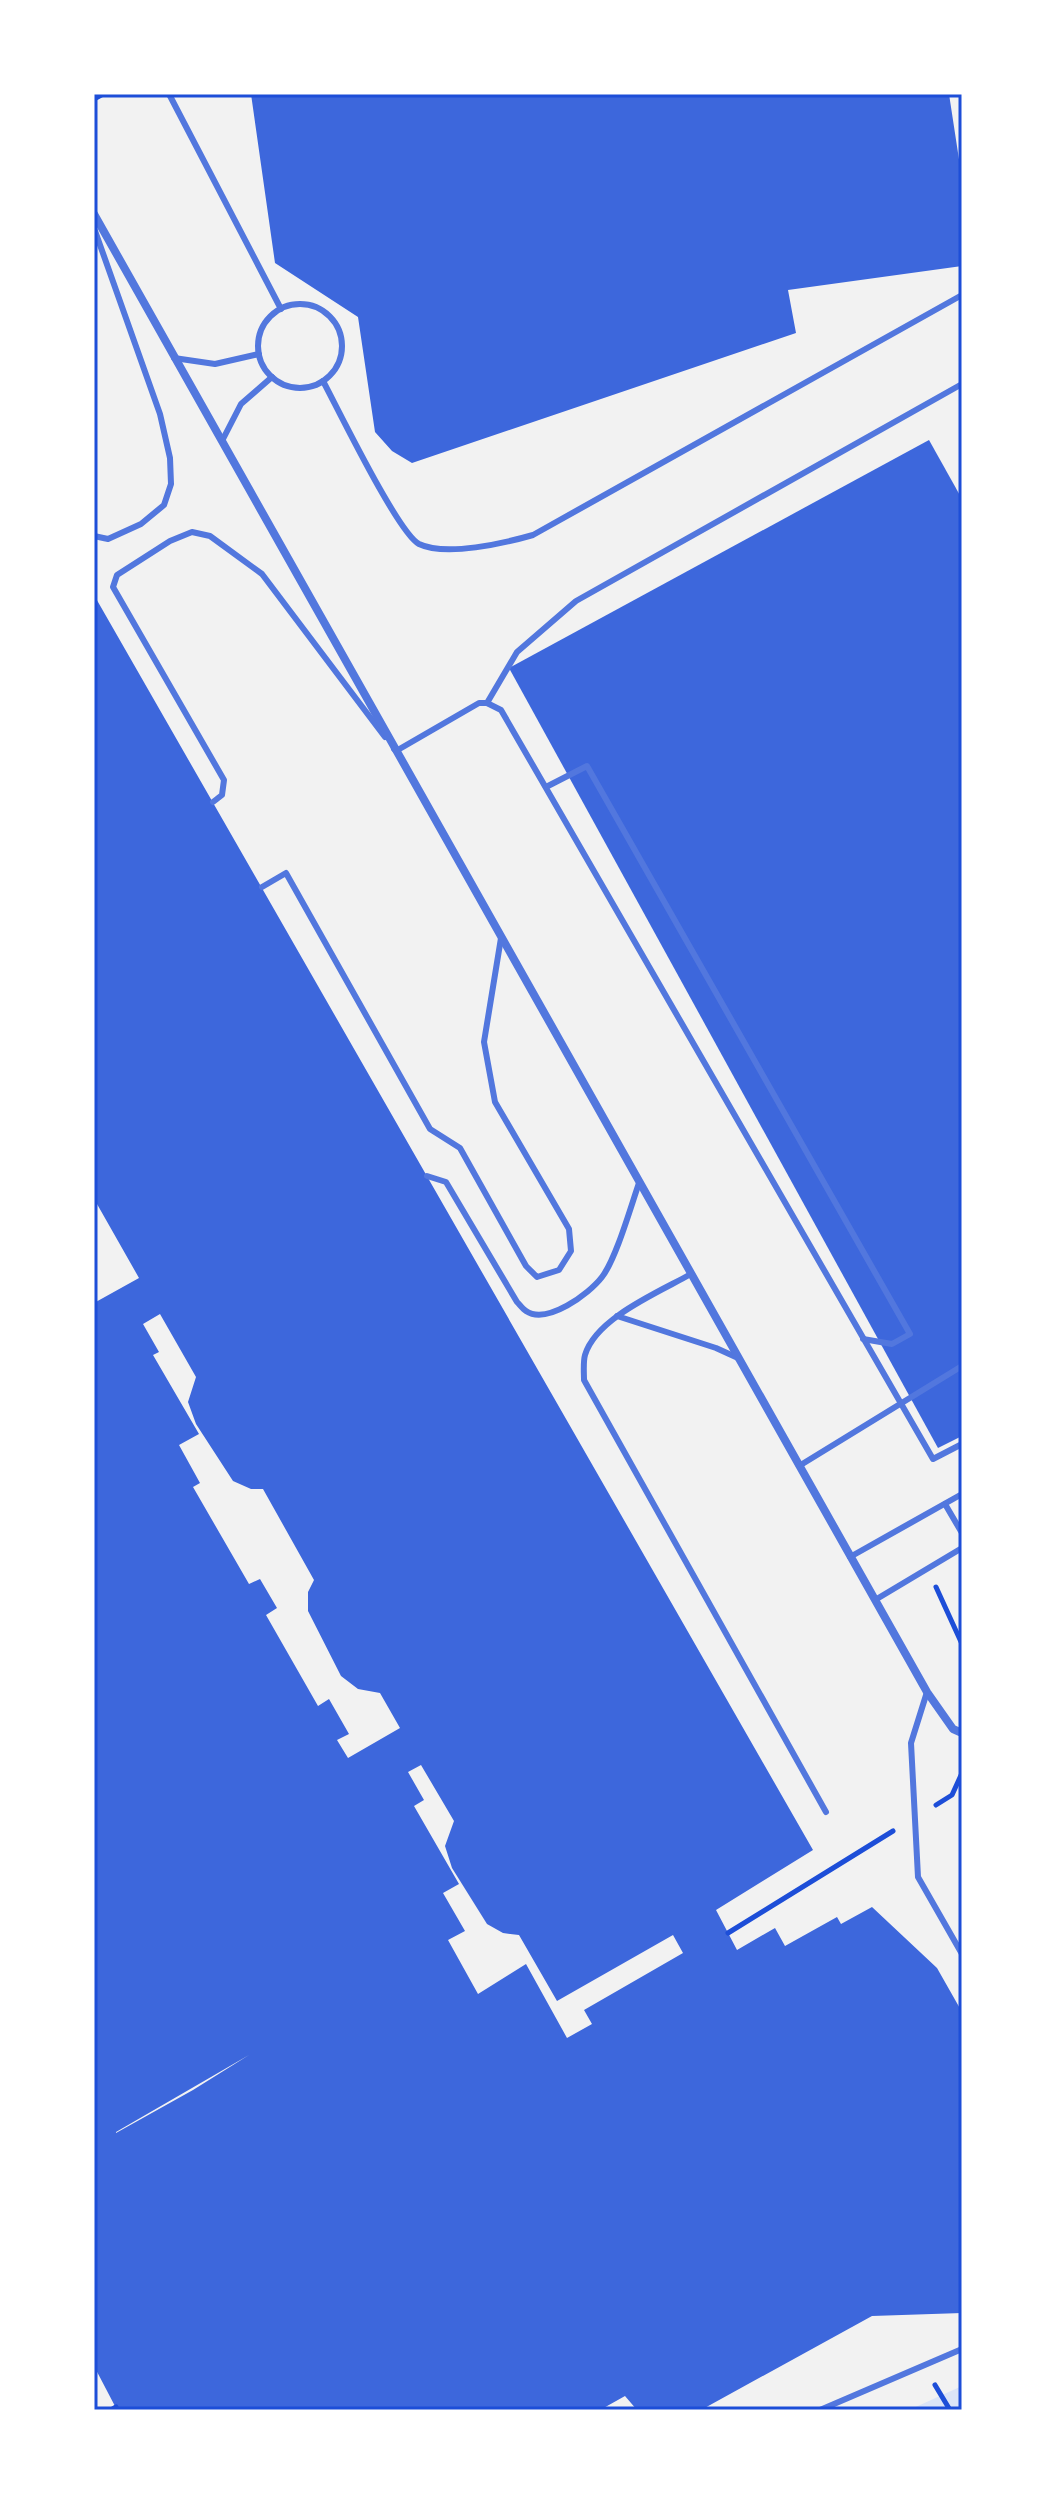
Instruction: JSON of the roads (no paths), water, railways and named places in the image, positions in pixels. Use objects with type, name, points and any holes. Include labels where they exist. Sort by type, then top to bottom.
[{"type":"street","points":[[94,214],[927,1692],[953,1729],[962,1733]]},
{"type":"lane","points":[[169,94],[281,309]]},
{"type":"lane","points":[[94,228],[160,414],[170,458],[171,484],[164,505],[141,524],[108,539],[94,536]]},
{"type":"lane","points":[[323,381],[396,517],[417,543],[437,549],[502,543],[533,535],[962,295]]},
{"type":"lane","points":[[294,304],[321,310],[340,331],[340,359],[323,381],[297,388],[284,385],[272,377],[259,354],[258,341],[262,328],[270,317],[294,304]]},
{"type":"lane","points":[[174,358],[215,364],[259,354]]},
{"type":"lane","points":[[222,441],[241,404],[272,377]]},
{"type":"lane","points":[[487,703],[517,652],[576,601],[962,384]]},
{"type":"lane","points":[[213,802],[222,795],[224,780],[113,587],[117,575],[170,541],[192,532],[210,536],[262,574],[396,751],[479,703],[487,703],[501,710],[933,1459],[962,1444]]},
{"type":"lane","points":[[546,787],[587,766],[910,1334],[892,1344],[863,1339]]},
{"type":"lane","points":[[262,887],[286,873],[430,1129],[460,1148],[526,1266],[537,1277],[559,1270],[571,1251],[569,1229],[495,1102],[484,1042],[501,938]]},
{"type":"lane","points":[[427,1176],[446,1182],[517,1302],[528,1313],[542,1314],[557,1311],[586,1293],[604,1276],[639,1183]]},
{"type":"lane","points":[[691,1274],[616,1316],[595,1338],[585,1355],[584,1380],[826,1812]]},
{"type":"lane","points":[[616,1316],[738,1358]]},
{"type":"lane","points":[[799,1466],[962,1366]]},
{"type":"lane","points":[[850,1557],[962,1494]]},
{"type":"lane","points":[[945,1504],[962,1532]]},
{"type":"lane","points":[[875,1600],[962,1548]]},
{"type":"lane","points":[[927,1692],[911,1743],[918,1877],[962,1954]]},
{"type":"lane","points":[[820,2410],[962,2349]]}]
